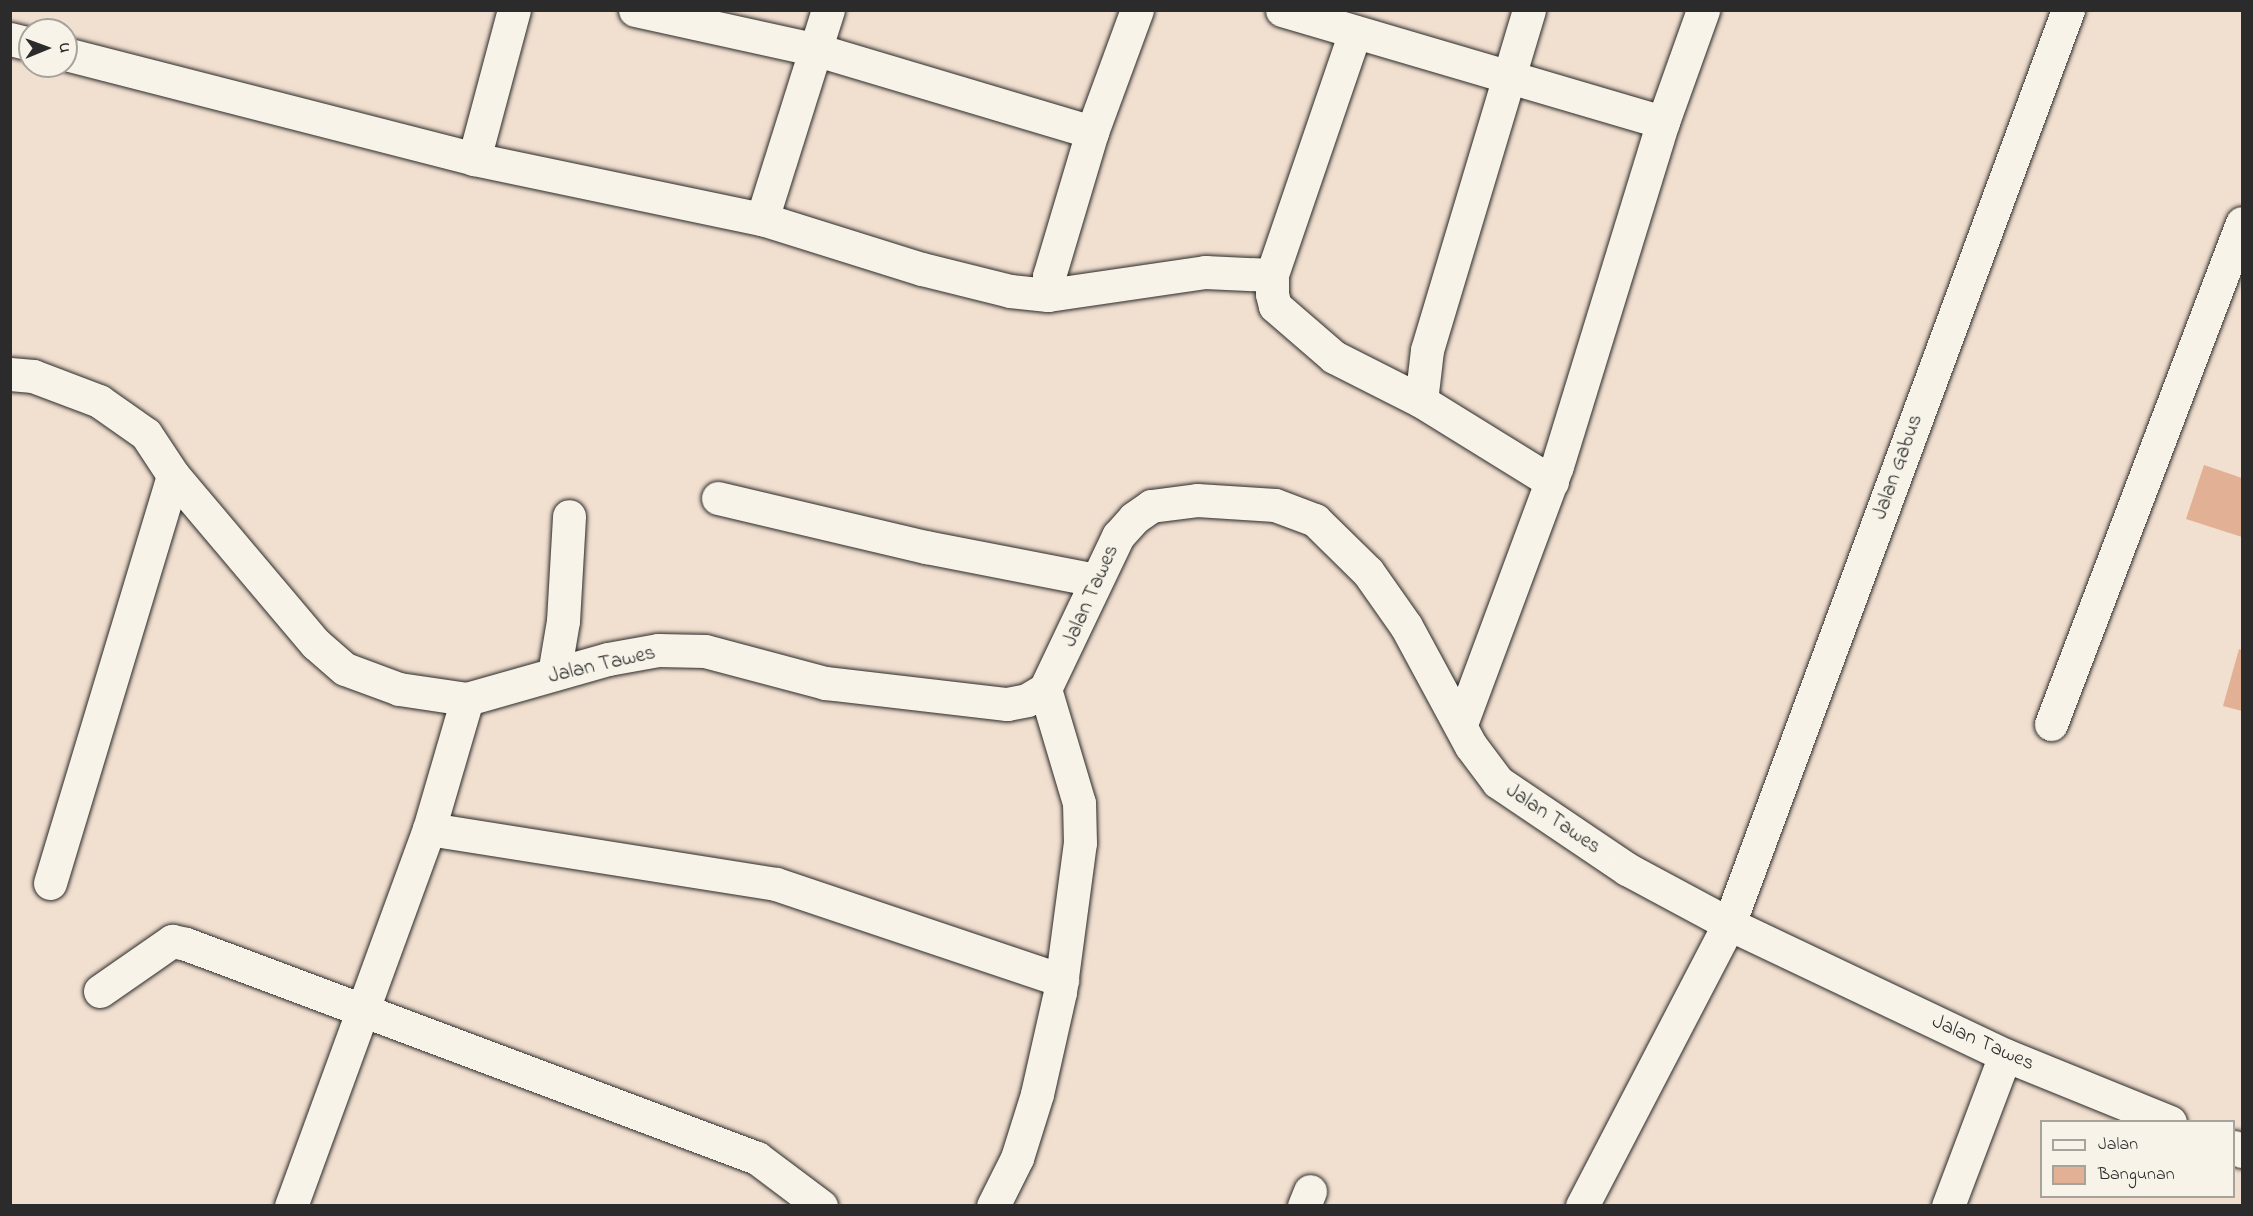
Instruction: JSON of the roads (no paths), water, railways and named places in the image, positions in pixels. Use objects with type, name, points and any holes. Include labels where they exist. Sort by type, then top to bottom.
[{"type":"street","points":[[474,159],[514,10]]},
{"type":"street","points":[[635,10],[817,50],[1092,132]]},
{"type":"street","points":[[762,219],[828,10]]},
{"type":"street","points":[[1048,295],[1049,276],[1092,132],[1137,10]]},
{"type":"street","points":[[1282,10],[1663,122]]},
{"type":"street","points":[[1421,401],[1427,350],[1529,10]]},
{"type":"street","points":[[1461,724],[1552,482],[1663,122],[1703,10]]},
{"type":"street","name":"Jalan Gabus","points":[[1582,1206],[1729,924],[2067,10]]},
{"type":"street","points":[[1355,32],[1272,275],[1275,306],[1300,331],[1334,357],[1421,401],[1552,482]]},
{"type":"street","points":[[78,57],[474,159],[762,219],[922,269],[1010,291],[1048,295],[1179,274],[1272,275]]},
{"type":"street","points":[[2051,724],[2242,224]]},
{"type":"street","name":"Jalan Tawes","points":[[10,374],[33,376],[99,401],[146,434],[173,475],[316,644],[345,669],[399,689],[467,699],[554,674],[658,650],[705,651],[825,683],[996,702],[1027,700],[1045,689],[1061,661],[1095,580],[1118,536],[1151,506],[1197,500],[1275,505],[1316,520],[1368,572],[1406,626],[1472,746],[1498,782],[1627,869],[1729,924],[2005,1055],[2165,1120]]},
{"type":"street","points":[[50,883],[173,475]]},
{"type":"street","points":[[717,498],[926,547],[1095,580]]},
{"type":"street","points":[[554,674],[563,621],[569,516]]},
{"type":"street","points":[[993,1206],[1017,1158],[1034,1104],[1062,980],[1080,843],[1079,803],[1045,689]]},
{"type":"street","points":[[291,1206],[429,829],[467,699]]},
{"type":"street","points":[[429,829],[776,884],[1062,980]]},
{"type":"street","points":[[100,991],[172,941],[210,951],[757,1158],[821,1206]]},
{"type":"street","points":[[1948,1206],[2005,1055]]}]
